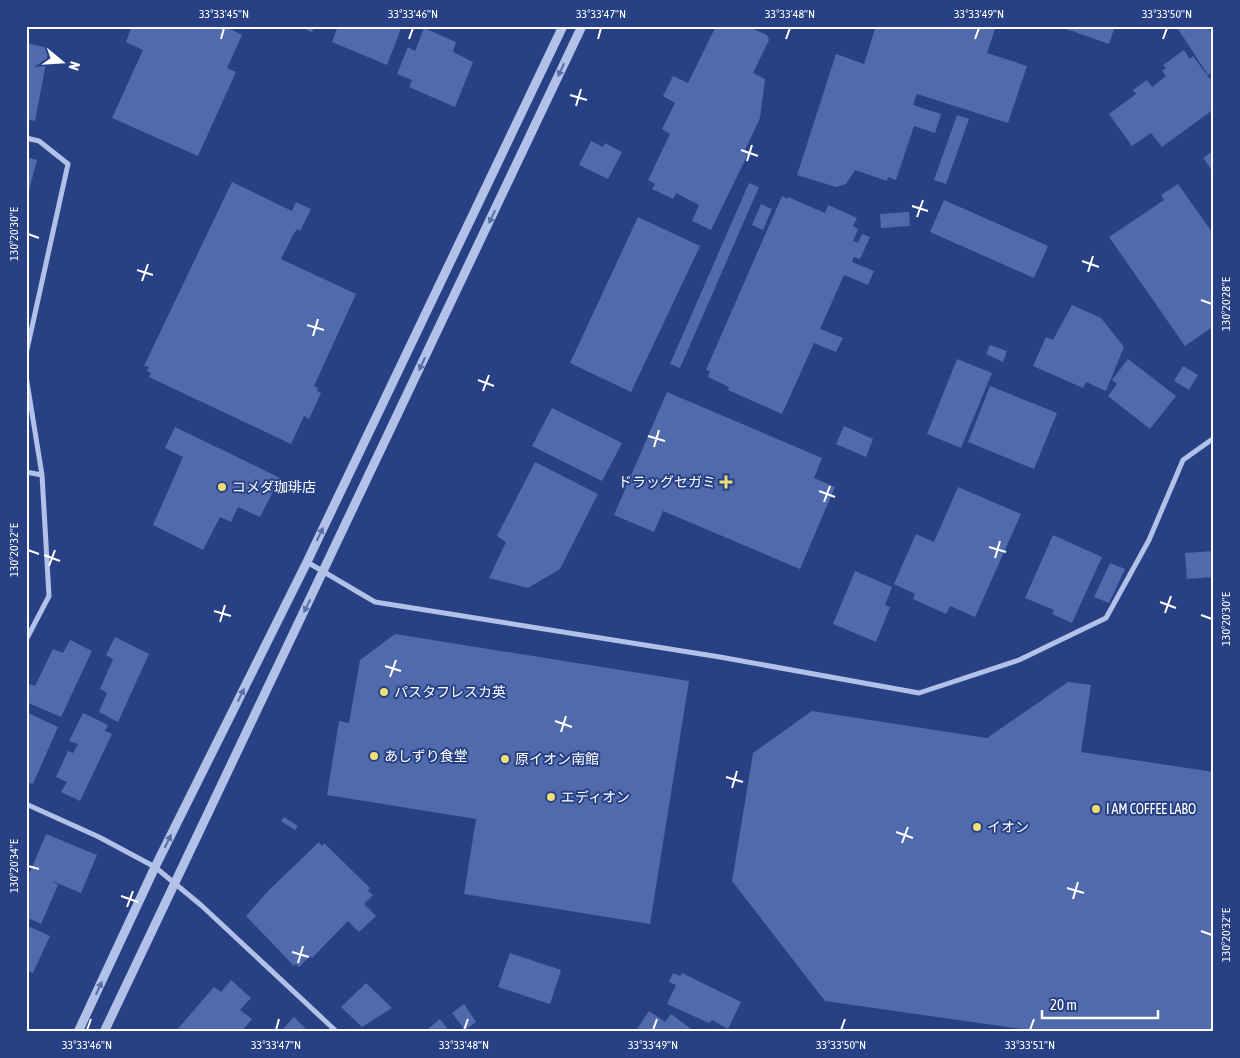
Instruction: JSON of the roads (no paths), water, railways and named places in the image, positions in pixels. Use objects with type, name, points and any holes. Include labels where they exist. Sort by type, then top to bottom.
[{"type":"street","points":[[78,1032],[155,867],[307,562],[562,26]]},
{"type":"street","points":[[104,1032],[582,26]]},
{"type":"street","points":[[26,138],[40,141],[68,164],[26,354]]},
{"type":"street","points":[[26,376],[42,475],[49,596],[26,640]]},
{"type":"street","points":[[307,562],[375,602],[720,657],[919,693],[1019,660],[1106,618],[1149,540],[1183,460],[1214,438]]},
{"type":"street","points":[[26,472],[42,475]]},
{"type":"street","points":[[26,804],[99,837],[155,867],[175,882],[337,1032]]},
{"type":"place","name":"ドラッグセガミ","points":[[726,482]]},
{"type":"place","name":"コメダ珈琲店","points":[[222,487]]},
{"type":"place","name":"パスタフレスカ英","points":[[384,692]]},
{"type":"place","name":"あしずり食堂","points":[[374,756]]},
{"type":"place","name":"原イオン南館","points":[[505,759]]},
{"type":"place","name":"エディオン","points":[[551,797]]},
{"type":"place","name":"I AM COFFEE LABO","points":[[1096,809]]},
{"type":"place","name":"イオン","points":[[977,827]]}]
